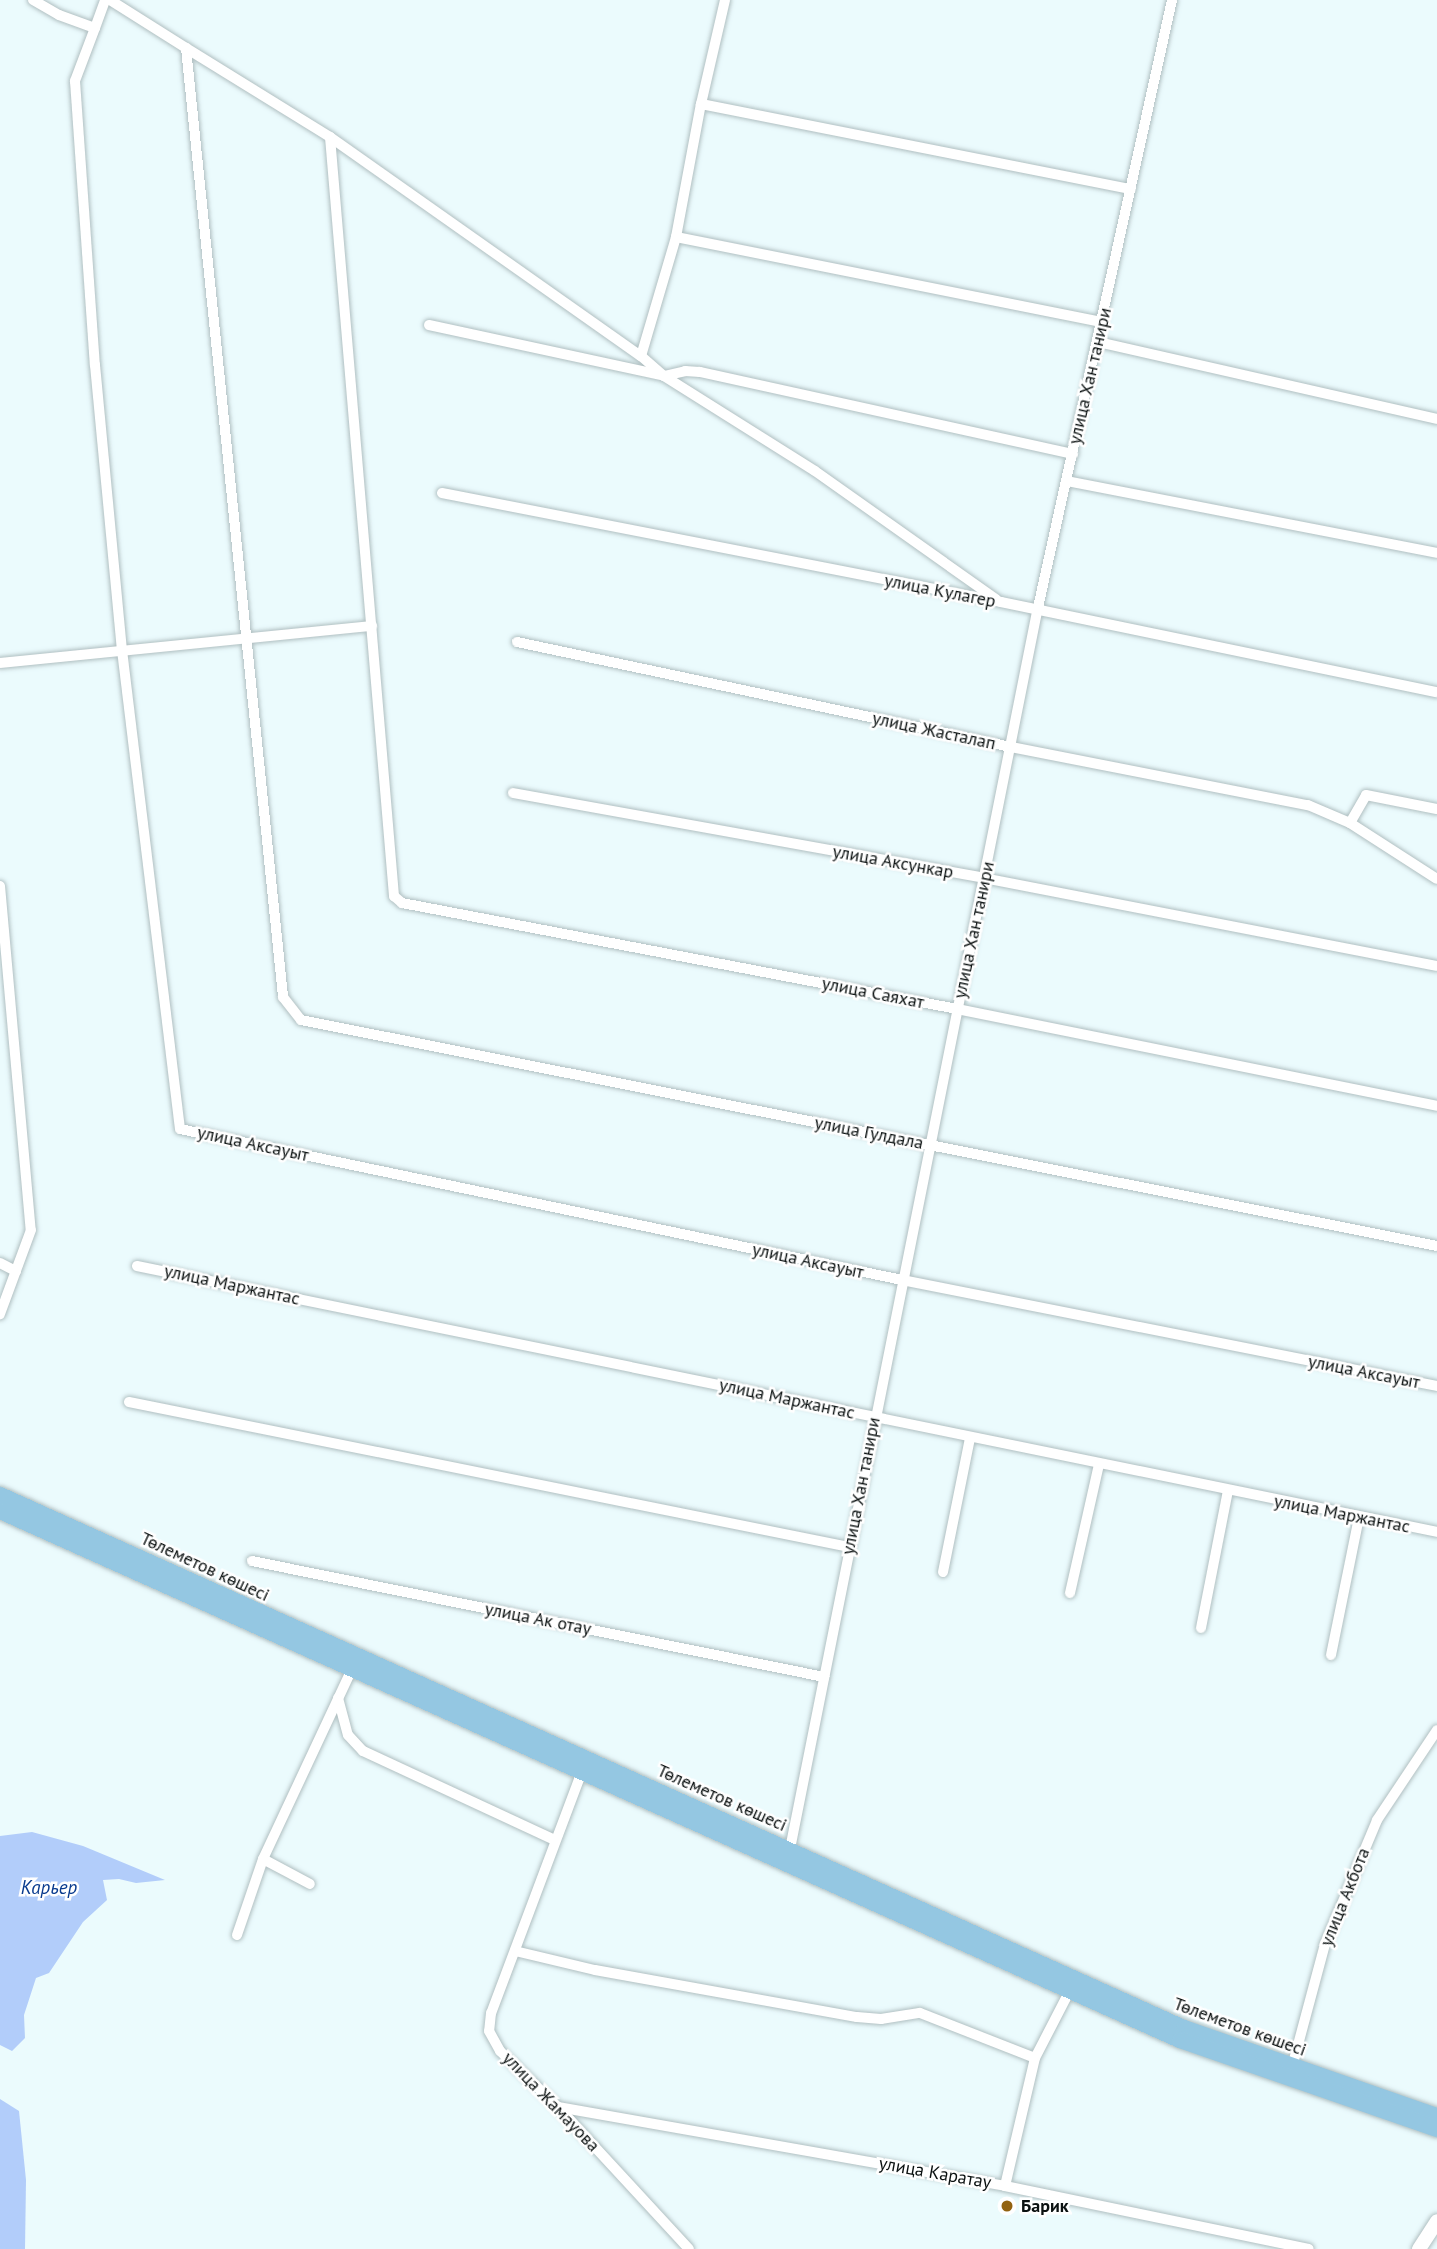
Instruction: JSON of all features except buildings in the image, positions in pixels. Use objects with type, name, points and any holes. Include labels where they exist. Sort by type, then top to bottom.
[{"type":"main road","name":"Төлеметов көшесі","points":[[0,1495],[581,1774],[788,1856],[1069,1992],[1180,2040],[1437,2116]]},
{"type":"main road","name":"Төлеметов көшесі","points":[[0,1511],[354,1663],[788,1856],[1290,2074],[1437,2129]]},
{"type":"street","points":[[33,0],[59,15],[95,28]]},
{"type":"street","points":[[122,650],[95,365],[75,81],[108,0],[330,137],[641,356],[664,376],[815,471],[1001,602]]},
{"type":"street","points":[[641,356],[676,237],[701,104],[725,0]]},
{"type":"street","name":"улица Хан танири","points":[[788,1856],[1037,612],[1172,0]]},
{"type":"street","points":[[186,48],[246,638]]},
{"type":"street","points":[[701,104],[1131,189]]},
{"type":"street","points":[[0,663],[372,626],[330,137]]},
{"type":"street","points":[[676,237],[1102,322]]},
{"type":"street","points":[[429,325],[664,376],[685,371],[700,372],[1073,454]]},
{"type":"street","points":[[1098,342],[1437,419]]},
{"type":"street","points":[[1067,481],[1437,553]]},
{"type":"street","name":"улица Кулагер","points":[[442,493],[1001,602],[1037,612],[1437,692]]},
{"type":"street","name":"улица Саяхат","points":[[372,626],[394,896],[402,903],[422,909],[957,1009],[1437,1106]]},
{"type":"street","name":"улица Гулдала","points":[[246,638],[283,997],[301,1020],[1437,1246]]},
{"type":"street","name":"улица Жасталап","points":[[517,642],[1011,747],[1308,804],[1350,822],[1437,879]]},
{"type":"street","name":"улица Аксауыт","points":[[122,650],[180,1129],[902,1280],[1437,1386]]},
{"type":"street","name":"улица Аксункар","points":[[513,793],[984,878],[1437,966]]},
{"type":"street","points":[[1350,822],[1366,796],[1437,809]]},
{"type":"street","points":[[0,889],[32,1230],[0,1314]]},
{"type":"street","points":[[0,1263],[16,1271]]},
{"type":"street","name":"улица Маржантас","points":[[137,1266],[1437,1532]]},
{"type":"street","points":[[129,1402],[849,1547]]},
{"type":"street","points":[[943,1573],[970,1438]]},
{"type":"street","points":[[1070,1593],[1099,1464]]},
{"type":"street","points":[[1201,1628],[1228,1491]]},
{"type":"street","points":[[1331,1655],[1359,1517]]},
{"type":"street","name":"улица Ак отау","points":[[252,1561],[824,1677]]},
{"type":"street","points":[[237,1935],[263,1859],[354,1663]]},
{"type":"street","points":[[338,1698],[348,1735],[363,1751],[555,1840]]},
{"type":"street","name":"улица Акбота","points":[[1290,2074],[1325,1944],[1377,1820],[1437,1730]]},
{"type":"street","name":"улица Жамауова","points":[[581,1774],[491,2013],[489,2031],[500,2051],[558,2107],[689,2249]]},
{"type":"street","points":[[263,1859],[310,1884]]},
{"type":"street","points":[[514,1951],[595,1970],[857,2017],[881,2019],[920,2013],[1035,2058]]},
{"type":"street","points":[[1005,2186],[1035,2058],[1069,1992]]},
{"type":"street","name":"улица Каратау","points":[[558,2107],[1005,2186],[1309,2249]]},
{"type":"street","points":[[1419,2249],[1437,2221]]},
{"type":"water","name":"Карьер","points":[[32,1832],[83,1846],[165,1880],[136,1883],[119,1879],[103,1880],[107,1900],[83,1922],[49,1973],[36,1978],[24,2015],[25,2038],[12,2051],[0,2045],[0,1836]]},
{"type":"water","points":[[0,2099],[19,2111],[26,2180],[25,2249],[0,2249]]},
{"type":"place","name":"Барик","points":[[1007,2206]]}]
